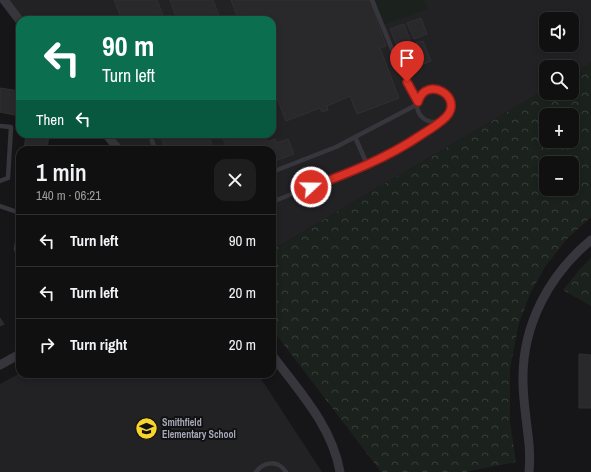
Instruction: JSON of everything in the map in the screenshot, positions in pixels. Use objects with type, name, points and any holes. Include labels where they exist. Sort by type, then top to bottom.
[{"type":"street","points":[[4,0],[16,16]]},
{"type":"street","points":[[530,472],[530,451],[523,381],[524,356],[527,338],[535,315],[552,282],[562,267],[578,250],[591,240]]},
{"type":"street","points":[[0,365],[16,356]]},
{"type":"street","points":[[276,360],[324,426],[333,446],[340,472]]},
{"type":"lane","points":[[372,0],[400,69],[418,103]]},
{"type":"lane","points":[[276,200],[367,164],[402,148],[444,119],[450,111],[451,105],[447,95],[443,91],[432,89],[427,90],[422,94],[418,103],[418,109],[424,118],[434,122],[444,119]]},
{"type":"lane","points":[[276,170],[324,152],[418,103]]},
{"type":"lane","points":[[0,126],[11,127],[8,178],[0,181]]},
{"type":"lane","points":[[355,137],[367,164]]},
{"type":"lane","points":[[0,206],[16,212]]},
{"type":"lane","points":[[256,472],[260,466],[268,463],[276,464],[285,469],[286,472]]},
{"type":"shaded area","points":[[7,0],[591,0],[591,63],[579,70],[579,60],[539,60],[539,93],[276,248],[276,146],[119,146],[113,138],[276,138],[276,16],[20,16]]},
{"type":"shaded area","name":"Smithfield Elementary School","points":[[16,375],[16,378],[261,378],[322,472],[0,472],[0,384]]},
{"type":"green space","points":[[370,0],[424,0],[427,9],[380,26]]},
{"type":"green space","points":[[591,63],[591,217],[566,240],[545,267],[530,294],[519,323],[510,368],[510,422],[516,462],[465,472],[381,472],[276,334],[276,248],[539,93],[539,100],[579,100],[579,70]]},
{"type":"green space","points":[[591,258],[591,306],[563,290]]},
{"type":"building","points":[[114,0],[157,0],[163,16],[120,16]]},
{"type":"building","points":[[170,0],[213,0],[219,16],[176,16]]},
{"type":"building","points":[[231,0],[370,0],[386,46],[380,48],[399,98],[357,114],[350,96],[327,106],[328,110],[322,112],[320,108],[286,121],[276,95],[276,16],[245,16],[244,13],[237,16]]},
{"type":"building","points":[[421,18],[427,34],[414,39],[407,23]]},
{"type":"building","points":[[404,24],[410,40],[397,45],[390,29]]},
{"type":"building","points":[[423,41],[431,61],[423,64],[416,43]]},
{"type":"building","points":[[412,45],[419,65],[412,68],[404,48]]},
{"type":"building","points":[[0,88],[16,90],[16,115],[0,112]]},
{"type":"building","points":[[26,138],[48,138],[48,146],[24,146]]},
{"type":"building","points":[[161,138],[210,138],[212,146],[164,146]]},
{"type":"building","points":[[223,138],[266,138],[267,142],[275,139],[277,143],[288,139],[294,154],[276,161],[276,146],[226,146]]},
{"type":"building","points":[[0,318],[4,324],[0,326]]},
{"type":"building","points":[[579,354],[591,355],[591,408],[579,408]]},
{"type":"place","name":"Smithfield Elementary School","points":[[146,428]]},
{"type":"route","points":[[311,187],[391,154],[425,133],[448,115],[451,105],[450,100],[443,91],[438,89],[427,90],[422,94],[418,102],[407,82]]}]
